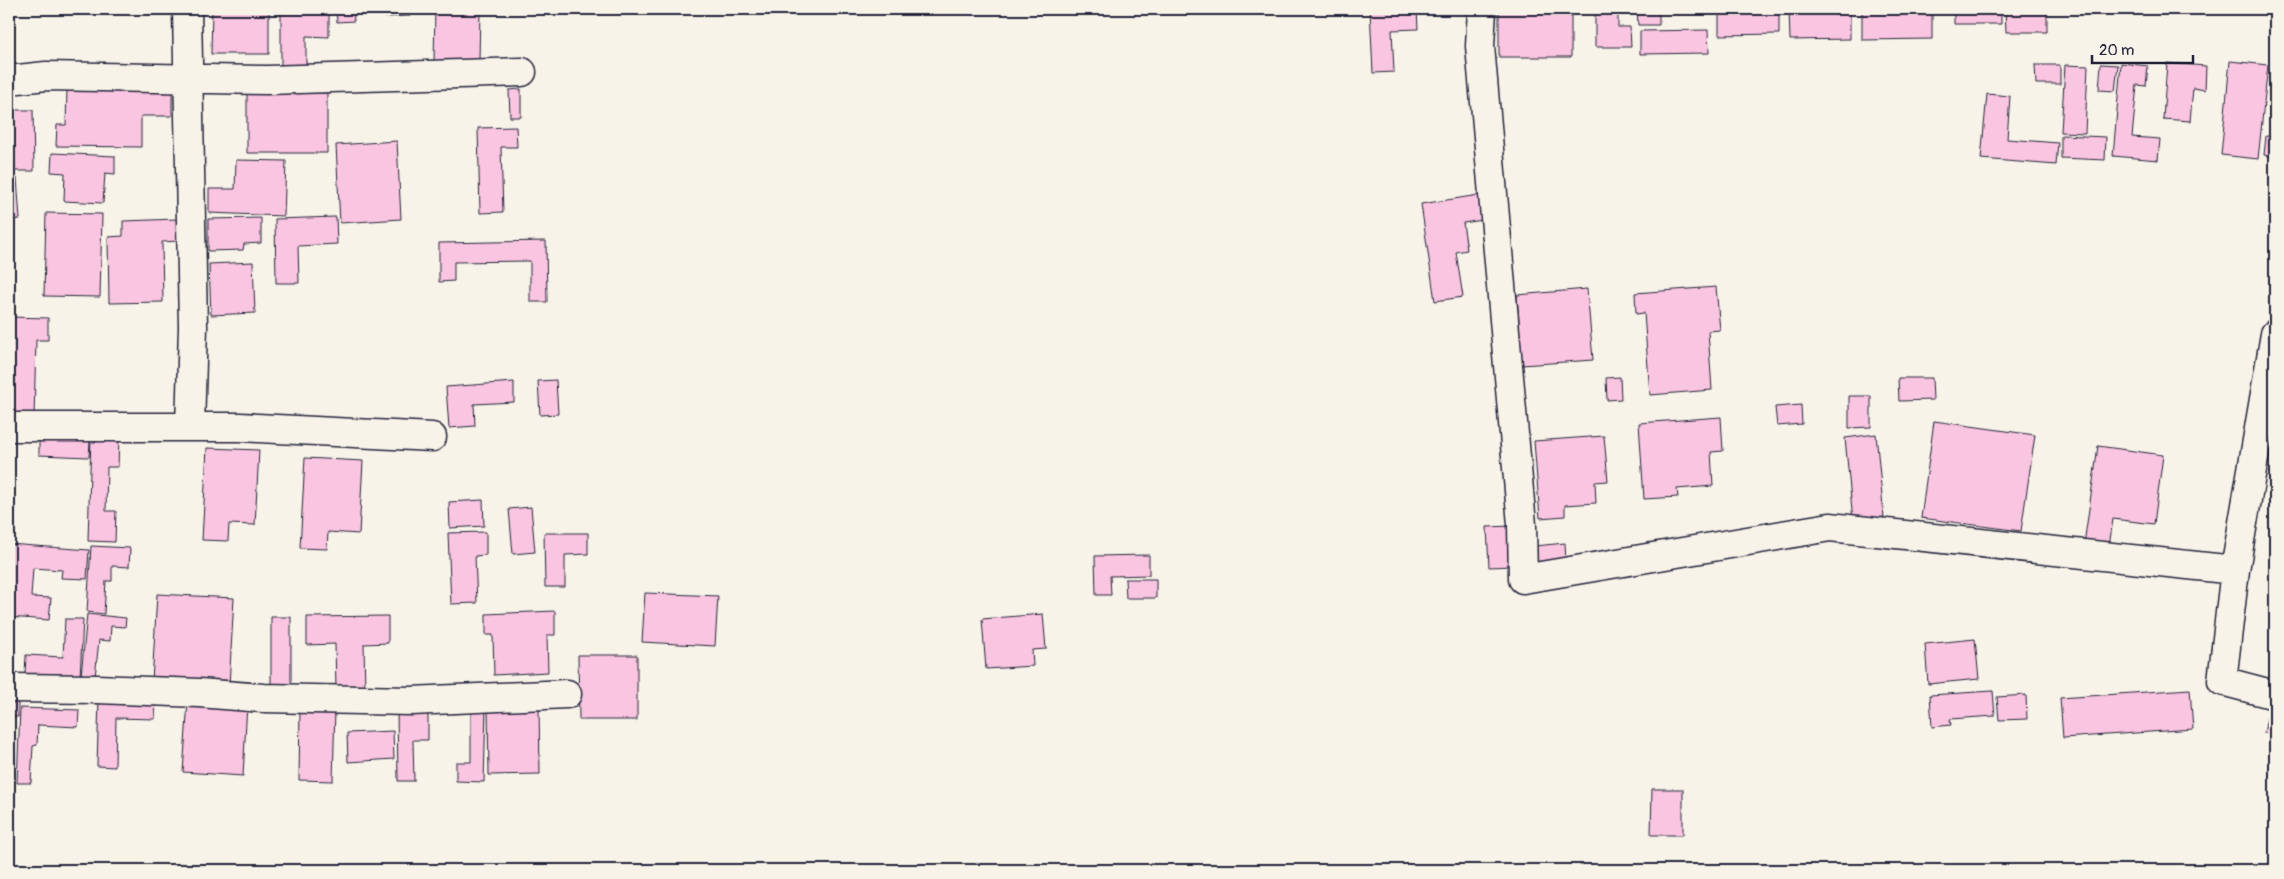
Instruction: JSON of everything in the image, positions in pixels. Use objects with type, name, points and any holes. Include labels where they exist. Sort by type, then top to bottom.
[{"type":"street","points":[[187,9],[192,328],[190,427]]},
{"type":"street","points":[[1482,9],[1480,46],[1522,525],[1523,579],[1830,527],[2235,570]]},
{"type":"street","points":[[9,80],[46,76],[267,80],[522,72]]},
{"type":"street","points":[[2275,334],[2235,570],[2222,681],[2275,695]]},
{"type":"street","points":[[9,428],[240,427],[432,437]]},
{"type":"street","points":[[9,688],[106,689],[263,698],[411,701],[567,694]]},
{"type":"building","points":[[212,9],[269,9],[269,54],[211,54]]},
{"type":"building","points":[[281,9],[329,9],[329,37],[306,36],[306,66],[281,66]]},
{"type":"building","points":[[336,9],[353,9],[354,21],[337,22]]},
{"type":"building","points":[[385,9],[409,9],[410,16],[385,17]]},
{"type":"building","points":[[435,9],[480,9],[479,62],[434,62]]},
{"type":"building","points":[[1370,9],[1417,9],[1418,29],[1392,30],[1394,72],[1373,73]]},
{"type":"building","points":[[1499,9],[1571,9],[1571,57],[1499,57]]},
{"type":"building","points":[[1595,9],[1618,9],[1618,27],[1630,27],[1631,47],[1595,47]]},
{"type":"building","points":[[1637,9],[1659,9],[1659,25],[1638,25]]},
{"type":"building","points":[[1719,9],[1779,9],[1779,34],[1719,35]]},
{"type":"building","points":[[1789,9],[1850,9],[1850,39],[1790,40]]},
{"type":"building","points":[[1862,9],[1932,9],[1932,39],[1862,40]]},
{"type":"building","points":[[1954,9],[2001,9],[2001,24],[1954,24]]},
{"type":"building","points":[[2005,9],[2047,9],[2047,32],[2006,32]]},
{"type":"building","points":[[1708,30],[1709,53],[1640,54],[1640,31]]},
{"type":"building","points":[[2230,61],[2268,65],[2258,159],[2221,155]]},
{"type":"building","points":[[2121,63],[2148,66],[2146,86],[2137,85],[2132,137],[2160,139],[2158,160],[2113,156]]},
{"type":"building","points":[[2167,63],[2206,66],[2205,90],[2193,88],[2190,121],[2163,119]]},
{"type":"building","points":[[2101,64],[2118,65],[2115,91],[2099,90]]},
{"type":"building","points":[[2035,65],[2060,65],[2060,84],[2036,84]]},
{"type":"building","points":[[2065,65],[2088,66],[2085,133],[2061,132]]},
{"type":"building","points":[[67,89],[172,90],[172,116],[141,116],[141,147],[56,146],[57,125],[66,125]]},
{"type":"building","points":[[521,89],[521,117],[510,117],[509,90]]},
{"type":"building","points":[[247,93],[327,93],[327,153],[247,153]]},
{"type":"building","points":[[1987,94],[2010,96],[2007,139],[2058,143],[2056,165],[1981,159]]},
{"type":"building","points":[[9,110],[33,110],[34,171],[9,171]]},
{"type":"building","points":[[516,127],[517,147],[501,147],[503,212],[480,213],[478,128]]},
{"type":"building","points":[[2061,135],[2106,137],[2105,160],[2061,158]]},
{"type":"building","points":[[2266,136],[2275,136],[2275,157],[2264,155]]},
{"type":"building","points":[[397,141],[401,219],[340,223],[336,145]]},
{"type":"building","points":[[52,153],[115,156],[115,174],[105,173],[103,203],[64,201],[65,173],[51,172]]},
{"type":"building","points":[[236,160],[286,161],[284,216],[209,213],[209,189],[235,189]]},
{"type":"building","points":[[17,178],[20,219],[9,220],[9,179]]},
{"type":"building","points":[[1479,195],[1483,220],[1463,223],[1467,250],[1456,252],[1463,297],[1435,301],[1421,204]]},
{"type":"building","points":[[46,213],[102,214],[100,297],[44,296]]},
{"type":"building","points":[[336,217],[337,244],[298,246],[299,283],[276,283],[275,219]]},
{"type":"building","points":[[261,218],[261,243],[244,244],[243,250],[208,251],[208,219]]},
{"type":"building","points":[[178,219],[179,241],[162,242],[163,302],[109,303],[108,237],[123,236],[123,221]]},
{"type":"building","points":[[546,241],[547,302],[530,302],[530,261],[454,262],[454,281],[439,282],[439,243]]},
{"type":"building","points":[[253,262],[255,313],[211,315],[209,264]]},
{"type":"building","points":[[1716,287],[1720,330],[1708,331],[1712,390],[1650,395],[1644,313],[1636,314],[1635,293]]},
{"type":"building","points":[[1587,289],[1593,360],[1522,365],[1517,295]]},
{"type":"building","points":[[9,317],[48,318],[48,340],[36,340],[34,418],[9,418]]},
{"type":"building","points":[[1620,377],[1621,399],[1607,400],[1606,378]]},
{"type":"building","points":[[1898,378],[1932,378],[1933,400],[1899,401]]},
{"type":"building","points":[[556,380],[558,414],[540,415],[538,381]]},
{"type":"building","points":[[514,382],[514,402],[474,404],[475,426],[449,428],[446,387]]},
{"type":"building","points":[[1849,396],[1871,396],[1871,427],[1849,428]]},
{"type":"building","points":[[1801,405],[1802,424],[1777,426],[1775,407]]},
{"type":"building","points":[[1721,417],[1723,451],[1711,452],[1713,486],[1677,489],[1678,497],[1644,499],[1639,423]]},
{"type":"building","points":[[1934,421],[2035,435],[2021,531],[1921,518]]},
{"type":"building","points":[[1876,434],[1884,517],[1853,520],[1845,438]]},
{"type":"building","points":[[91,436],[119,437],[118,467],[107,467],[106,511],[116,511],[115,542],[88,541]]},
{"type":"building","points":[[1604,436],[1608,481],[1595,482],[1596,503],[1565,505],[1565,516],[1540,518],[1534,441]]},
{"type":"building","points":[[39,439],[90,441],[89,457],[39,455]]},
{"type":"building","points":[[2098,446],[2163,455],[2154,524],[2113,519],[2109,547],[2084,544]]},
{"type":"building","points":[[207,448],[259,450],[255,525],[229,524],[228,541],[202,540]]},
{"type":"building","points":[[305,458],[363,461],[359,534],[328,532],[327,549],[300,548]]},
{"type":"building","points":[[483,500],[484,526],[450,528],[449,502]]},
{"type":"building","points":[[531,507],[535,552],[513,554],[509,509]]},
{"type":"building","points":[[1512,526],[1514,566],[1489,567],[1487,527]]},
{"type":"building","points":[[486,532],[486,555],[475,556],[477,603],[451,604],[448,533]]},
{"type":"building","points":[[544,533],[588,533],[588,554],[565,555],[565,587],[545,587]]},
{"type":"building","points":[[1565,543],[1566,562],[1536,564],[1535,546]]},
{"type":"building","points":[[9,544],[89,550],[87,579],[61,578],[62,570],[33,568],[31,597],[51,598],[49,620],[9,617]]},
{"type":"building","points":[[91,546],[130,548],[129,567],[112,566],[112,581],[106,581],[104,614],[87,612]]},
{"type":"building","points":[[1149,555],[1149,575],[1110,576],[1111,595],[1096,595],[1095,556]]},
{"type":"building","points":[[1125,579],[1156,579],[1156,598],[1126,598]]},
{"type":"building","points":[[645,593],[718,596],[715,646],[642,642]]},
{"type":"building","points":[[157,594],[234,598],[229,686],[152,682]]},
{"type":"building","points":[[555,611],[555,635],[547,635],[548,672],[494,675],[493,635],[486,635],[486,614]]},
{"type":"building","points":[[87,614],[126,618],[125,627],[111,626],[110,641],[99,640],[95,677],[81,676]]},
{"type":"building","points":[[1043,614],[1046,649],[1032,650],[1033,666],[986,669],[982,619]]},
{"type":"building","points":[[388,616],[388,643],[364,644],[365,690],[336,690],[335,644],[307,645],[307,617]]},
{"type":"building","points":[[271,617],[291,617],[291,688],[271,688]]},
{"type":"building","points":[[65,619],[83,619],[80,677],[25,674],[26,655],[63,657]]},
{"type":"building","points":[[1975,639],[1979,679],[1928,684],[1925,644]]},
{"type":"building","points":[[578,655],[637,655],[637,720],[579,720]]},
{"type":"building","points":[[2190,689],[2193,729],[2063,738],[2060,698]]},
{"type":"building","points":[[1993,691],[1995,716],[1950,719],[1951,725],[1932,727],[1930,695]]},
{"type":"building","points":[[9,694],[18,694],[18,717],[9,717]]},
{"type":"building","points":[[2026,695],[2027,719],[1999,720],[1997,697]]},
{"type":"building","points":[[99,698],[156,699],[155,719],[116,718],[115,767],[97,766]]},
{"type":"building","points":[[188,701],[247,704],[243,776],[183,772]]},
{"type":"building","points":[[471,707],[486,707],[484,782],[456,781],[456,762],[471,762]]},
{"type":"building","points":[[539,707],[540,774],[489,775],[488,708]]},
{"type":"building","points":[[20,708],[79,710],[78,727],[38,725],[37,745],[33,746],[31,783],[17,783]]},
{"type":"building","points":[[300,708],[335,708],[333,781],[299,780]]},
{"type":"building","points":[[397,708],[428,708],[428,740],[413,740],[414,781],[398,781]]},
{"type":"building","points":[[2268,713],[2275,714],[2275,735],[2264,733]]},
{"type":"building","points":[[393,731],[394,759],[348,762],[347,733]]},
{"type":"building","points":[[1652,789],[1683,789],[1683,835],[1651,835]]}]
